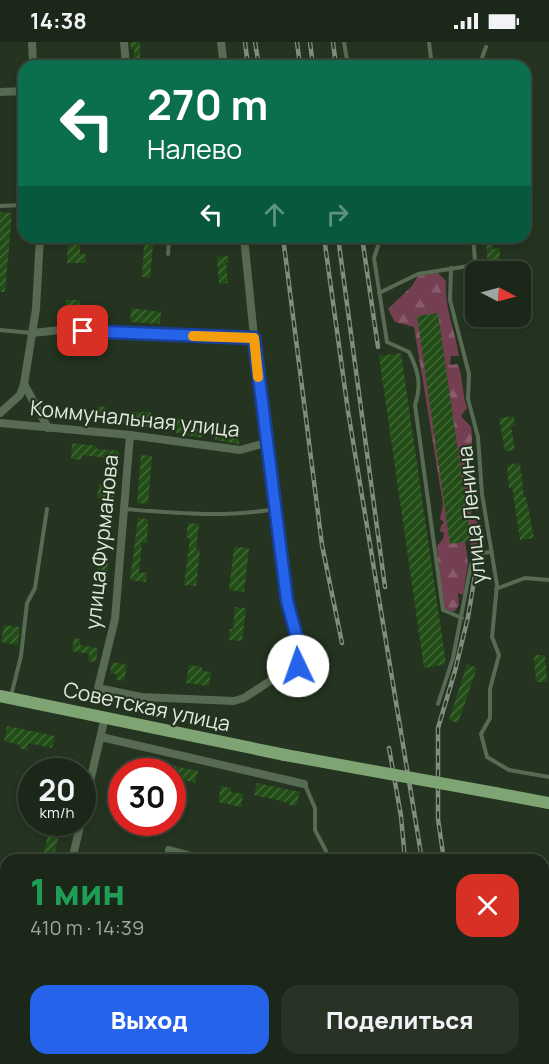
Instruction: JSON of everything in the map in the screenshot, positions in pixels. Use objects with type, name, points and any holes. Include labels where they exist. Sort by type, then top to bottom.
[{"type":"main road","name":"Советская улица","points":[[5,697],[285,755],[549,803]]},
{"type":"street","points":[[32,42],[33,60]]},
{"type":"street","points":[[124,42],[126,60]]},
{"type":"street","points":[[221,42],[223,60]]},
{"type":"street","points":[[0,92],[18,91]]},
{"type":"street","points":[[0,413],[20,394],[24,384],[36,309],[40,243]]},
{"type":"street","points":[[245,243],[275,509]]},
{"type":"street","points":[[33,333],[61,330],[254,338]]},
{"type":"street","points":[[24,384],[48,428]]},
{"type":"street","name":"Коммунальная улица","points":[[0,423],[130,435],[240,450],[266,443]]},
{"type":"street","name":"улица Фурманова","points":[[130,435],[115,619],[98,688],[141,698],[234,701],[244,698],[276,677],[291,674],[298,666],[299,645],[287,601],[275,509]]},
{"type":"street","points":[[96,758],[105,717]]},
{"type":"street","points":[[101,737],[304,784]]},
{"type":"street","points":[[73,854],[78,836]]},
{"type":"street","points":[[169,850],[184,854]]},
{"type":"lane","points":[[344,42],[347,60]]},
{"type":"lane","points":[[429,42],[431,60]]},
{"type":"lane","points":[[481,60],[486,47]]},
{"type":"lane","points":[[0,206],[18,206]]},
{"type":"lane","points":[[168,254],[169,243]]},
{"type":"lane","points":[[380,243],[374,258],[387,342],[410,352],[418,368],[419,392],[415,405],[443,610],[462,618]]},
{"type":"lane","points":[[473,243],[475,261]]},
{"type":"lane","points":[[379,293],[418,274],[465,266]]},
{"type":"lane","name":"улица Ленина","points":[[451,268],[450,300],[469,374],[468,399],[478,437],[482,494],[496,589],[492,637],[499,655],[490,689],[490,718],[481,734],[487,757],[509,770],[549,777]]},
{"type":"lane","points":[[0,330],[33,333]]},
{"type":"lane","points":[[5,697],[21,656],[27,603],[35,588],[47,509]]},
{"type":"lane","points":[[124,509],[190,514],[247,514],[275,509]]},
{"type":"lane","points":[[438,704],[453,658],[471,565],[477,553],[492,552]]},
{"type":"lane","points":[[496,589],[525,578],[549,580]]},
{"type":"lane","points":[[304,784],[315,808],[315,830],[325,854]]},
{"type":"green space","points":[[438,273],[446,281],[448,309],[459,356],[451,356],[450,365],[458,364],[467,408],[461,416],[471,427],[470,491],[475,506],[471,513],[476,518],[478,530],[476,535],[478,547],[471,546],[468,539],[465,540],[468,563],[463,595],[458,593],[459,605],[454,612],[442,608],[437,546],[443,539],[444,533],[440,531],[444,522],[440,519],[443,504],[414,327],[395,322],[388,309],[412,286],[418,276]]},
{"type":"building","points":[[130,42],[140,42],[140,59],[146,60],[134,60],[134,49],[131,49]]},
{"type":"building","points":[[0,212],[12,213],[5,292],[0,292]]},
{"type":"building","points":[[68,243],[80,243],[80,254],[86,254],[85,263],[67,263]]},
{"type":"building","points":[[486,243],[494,243],[493,249],[500,248],[499,261],[487,261]]},
{"type":"building","points":[[144,244],[153,245],[150,278],[142,277]]},
{"type":"building","points":[[228,256],[229,263],[226,263],[228,283],[219,284],[217,257]]},
{"type":"building","points":[[66,300],[80,300],[79,320],[65,319]]},
{"type":"building","points":[[131,308],[161,312],[160,324],[130,322]]},
{"type":"building","points":[[438,313],[471,541],[450,544],[417,316]]},
{"type":"building","points":[[69,338],[97,339],[96,349],[78,347],[78,350],[67,349]]},
{"type":"building","points":[[401,353],[446,664],[424,668],[379,356]]},
{"type":"building","points":[[98,406],[106,407],[106,413],[124,415],[125,412],[151,412],[150,427],[96,419]]},
{"type":"building","points":[[514,416],[515,426],[511,426],[515,450],[505,451],[499,418]]},
{"type":"building","points":[[177,418],[185,419],[185,424],[203,426],[202,438],[176,433]]},
{"type":"building","points":[[216,429],[239,431],[239,444],[215,440]]},
{"type":"building","points":[[72,443],[119,451],[118,463],[106,462],[107,458],[82,455],[82,460],[71,459]]},
{"type":"building","points":[[141,455],[152,456],[148,504],[137,503]]},
{"type":"building","points":[[520,463],[524,497],[526,497],[534,538],[520,540],[512,487],[509,488],[507,465]]},
{"type":"building","points":[[99,484],[115,486],[112,522],[102,521],[104,499],[97,498]]},
{"type":"building","points":[[138,518],[148,519],[147,543],[142,543],[139,572],[147,573],[146,582],[130,580]]},
{"type":"building","points":[[188,523],[199,524],[196,549],[200,550],[196,586],[184,585],[190,538],[186,538]]},
{"type":"building","points":[[234,547],[249,548],[244,592],[229,590]]},
{"type":"building","points":[[98,562],[108,563],[107,586],[99,586]]},
{"type":"building","points":[[235,607],[246,608],[242,641],[229,640],[230,629],[233,629]]},
{"type":"building","points":[[4,625],[20,627],[18,645],[1,642]]},
{"type":"building","points":[[74,638],[80,639],[80,645],[98,648],[96,662],[88,661],[89,654],[72,651]]},
{"type":"building","points":[[534,655],[545,655],[547,682],[536,682]]},
{"type":"building","points":[[112,662],[127,665],[124,681],[116,680],[117,674],[110,674]]},
{"type":"building","points":[[467,664],[477,668],[458,723],[449,720]]},
{"type":"building","points":[[189,665],[202,667],[202,671],[211,672],[209,686],[186,683]]},
{"type":"building","points":[[7,726],[55,736],[52,748],[28,743],[27,750],[19,748],[20,745],[4,741]]},
{"type":"building","points":[[186,768],[198,771],[195,783],[186,781]]},
{"type":"building","points":[[257,783],[300,792],[296,806],[254,795]]},
{"type":"building","points":[[221,786],[231,788],[231,792],[243,794],[241,807],[218,802]]},
{"type":"building","points":[[48,836],[59,836],[54,854],[43,854]]},
{"type":"railway","points":[[245,42],[247,60]]},
{"type":"railway","points":[[255,42],[258,60]]},
{"type":"railway","points":[[297,42],[299,60]]},
{"type":"railway","points":[[310,42],[312,60]]},
{"type":"railway","points":[[333,42],[335,60]]},
{"type":"railway","points":[[284,243],[322,545],[342,643]]},
{"type":"railway","points":[[325,243],[348,411],[421,854]]},
{"type":"railway","points":[[339,243],[385,587]]},
{"type":"railway","points":[[363,243],[378,347]]},
{"type":"railway","points":[[443,854],[438,819],[438,728],[468,617],[477,563]]},
{"type":"railway","points":[[389,748],[401,816],[404,854]]},
{"type":"slow traffic","points":[[193,336],[254,338],[258,377]]},
{"type":"route","points":[[83,331],[254,338],[287,601],[299,645],[298,666]]}]
